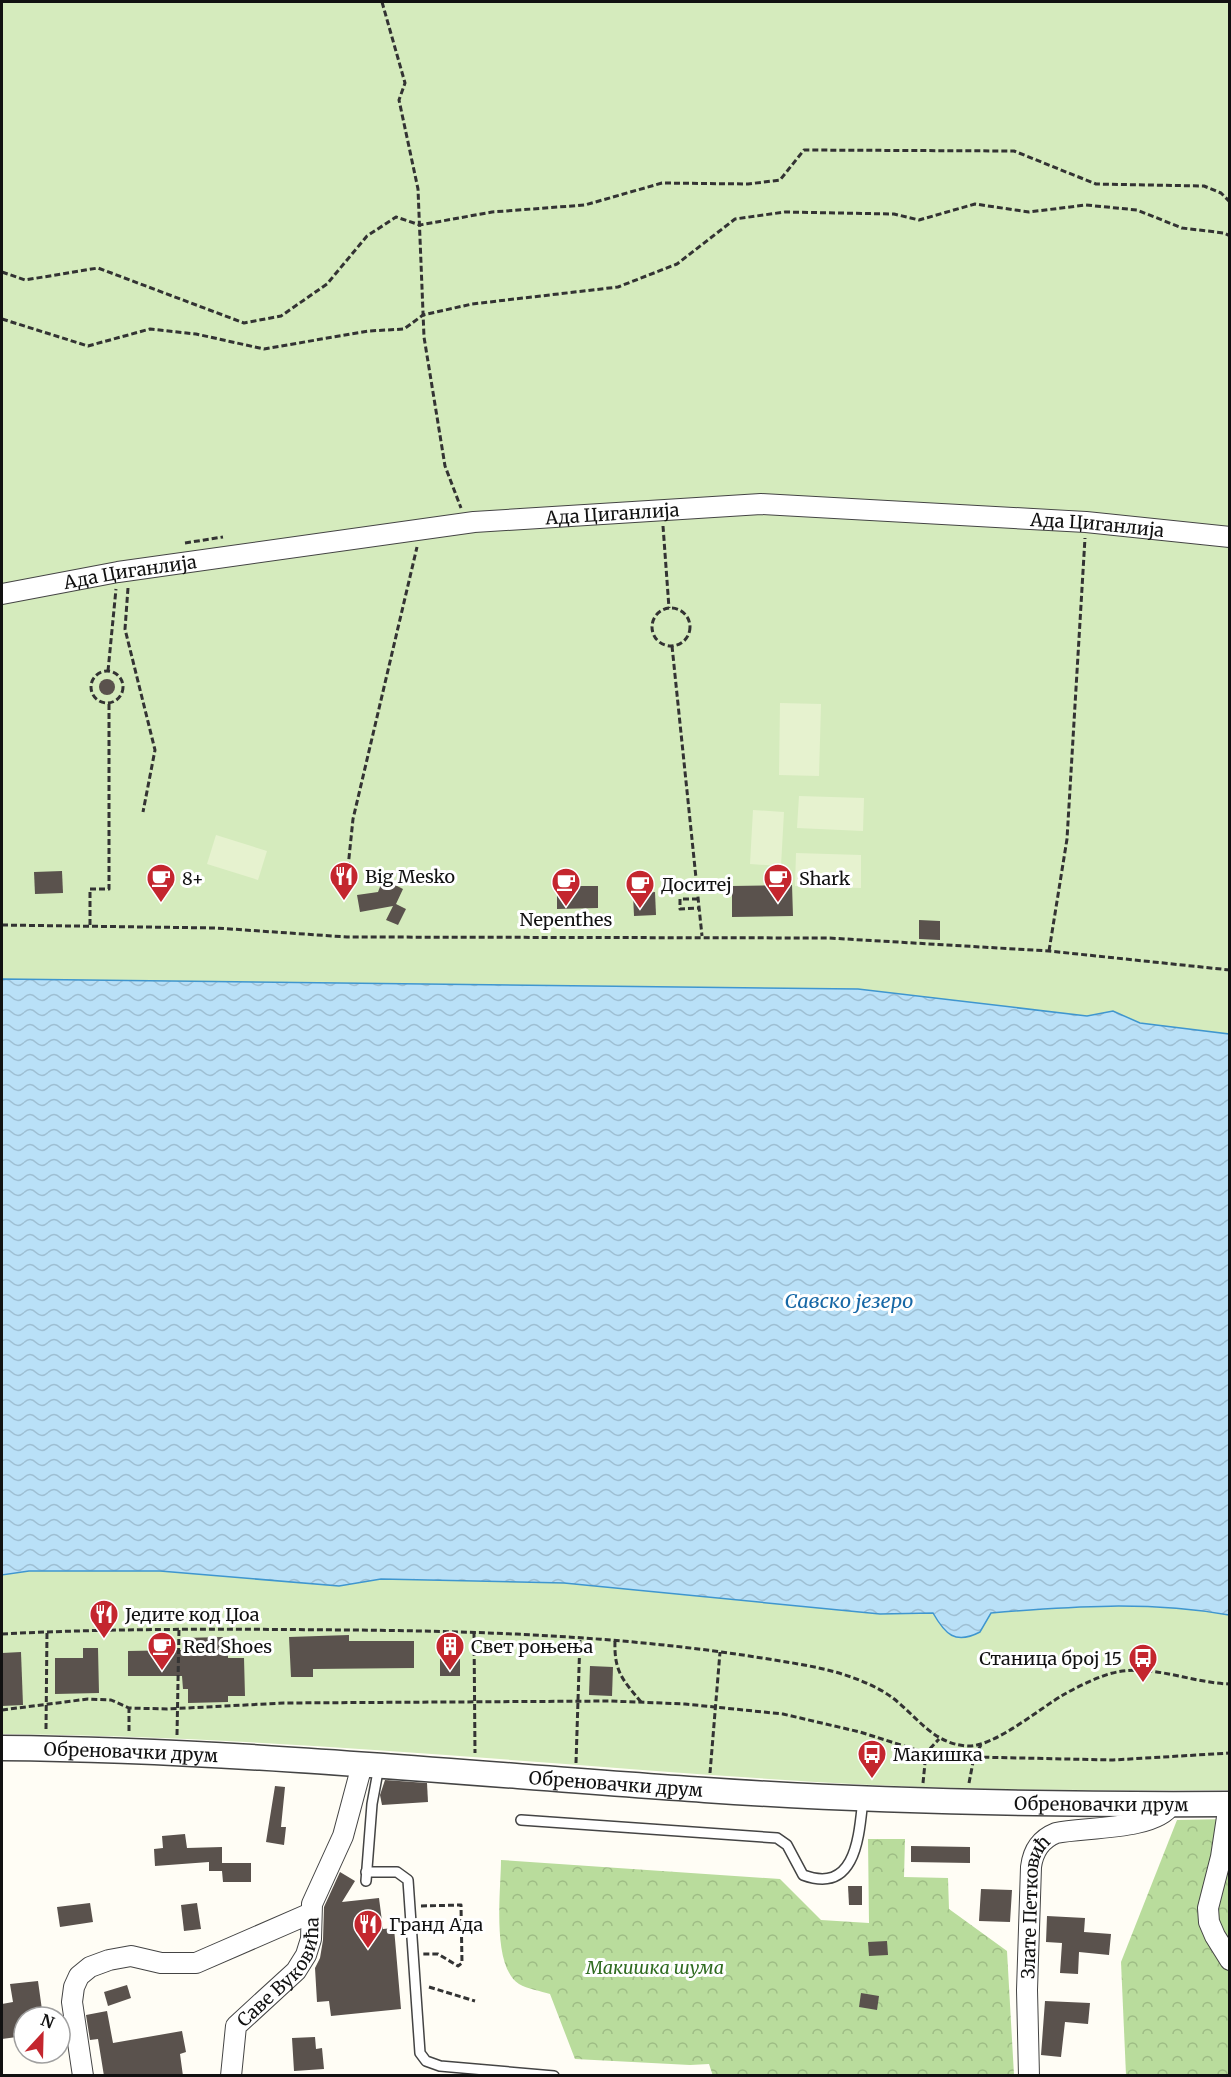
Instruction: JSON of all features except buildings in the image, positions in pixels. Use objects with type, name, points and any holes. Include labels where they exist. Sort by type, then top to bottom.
[{"type":"street","name":"Ада Циганлија","points":[[2,594],[124,571],[467,523],[761,504],[1086,522],[1230,537]]},
{"type":"street","name":"Обреновачки друм","points":[[2,1748],[128,1750],[708,1791],[922,1802],[1229,1804]]},
{"type":"street","name":"Саве Вуковића","points":[[231,2076],[236,2026],[296,1971],[306,1955],[311,1939],[311,1913],[315,1896],[344,1836],[370,1766]]},
{"type":"street","name":"Злате Петковић","points":[[1029,2076],[1027,1990],[1031,1867],[1035,1851],[1045,1839],[1056,1833],[1147,1819],[1162,1815],[1171,1804]]},
{"type":"street","points":[[1229,1804],[1221,1857],[1208,1908],[1209,1922],[1230,1960]]},
{"type":"street","points":[[83,2076],[72,2002],[74,1987],[79,1976],[90,1967],[120,1957],[144,1958],[161,1963],[196,1963],[311,1913]]},
{"type":"lane","points":[[370,1766],[366,1876],[404,1875],[408,1880],[420,2053],[426,2061],[440,2066],[554,2076]]},
{"type":"lane","points":[[521,1820],[777,1838],[787,1845],[803,1875],[825,1879],[842,1872],[856,1852],[863,1799]]},
{"type":"path","points":[[382,2],[405,84],[399,100],[418,189],[424,337],[445,466],[467,523]]},
{"type":"path","points":[[2,272],[25,280],[98,268],[244,323],[281,316],[309,297],[327,284],[367,236],[396,217],[420,225],[492,213],[585,205],[662,183],[748,184],[780,180],[804,150],[1014,152],[1096,184],[1204,186],[1221,193],[1230,202]]},
{"type":"path","points":[[2,319],[88,346],[150,329],[196,334],[264,349],[368,331],[404,328],[423,315],[472,303],[618,287],[677,264],[735,219],[784,212],[894,214],[919,220],[975,204],[1029,212],[1086,205],[1137,210],[1182,228],[1224,233],[1230,236]]},
{"type":"path","points":[[662,510],[669,608]]},
{"type":"path","points":[[1048,951],[1066,839],[1086,522]]},
{"type":"path","points":[[347,877],[353,819],[422,530]]},
{"type":"path","points":[[108,671],[124,571]]},
{"type":"path","points":[[124,571],[125,629],[155,750],[143,812]]},
{"type":"path","points":[[669,608],[686,615],[690,626],[683,641],[672,646],[660,642],[652,631],[654,618],[658,613],[669,608]]},
{"type":"path","points":[[672,646],[702,936]]},
{"type":"path","points":[[108,671],[118,675],[123,689],[119,699],[109,704],[99,701],[91,688],[94,678],[108,671]]},
{"type":"path","points":[[90,925],[90,889],[109,889],[109,704]]},
{"type":"path","points":[[699,899],[680,899],[680,909],[700,908]]},
{"type":"path","points":[[2,925],[216,928],[347,938],[546,939],[702,936],[829,938],[1048,951],[1230,970]]},
{"type":"path","points":[[175,1753],[179,1709],[179,1629]]},
{"type":"path","points":[[2,1634],[179,1629],[474,1632],[580,1638],[720,1652],[832,1669],[851,1676],[897,1701],[939,1739],[963,1746],[981,1745],[1067,1693],[1111,1674],[1138,1671],[1230,1684]]},
{"type":"path","points":[[46,1632],[46,1748]]},
{"type":"path","points":[[474,1632],[475,1773]]},
{"type":"path","points":[[574,1781],[580,1638]]},
{"type":"path","points":[[615,1641],[614,1662],[622,1679],[640,1702]]},
{"type":"path","points":[[708,1791],[720,1652]]},
{"type":"path","points":[[2,1710],[46,1705],[66,1700],[102,1699],[129,1708],[179,1709],[284,1703],[640,1702],[717,1706],[824,1722],[926,1753],[974,1757],[1113,1760],[1230,1753]]},
{"type":"path","points":[[128,1750],[129,1708]]},
{"type":"path","points":[[922,1802],[926,1753],[939,1739]]},
{"type":"path","points":[[966,1803],[974,1757],[981,1745]]},
{"type":"path","points":[[410,1906],[461,1905],[462,1963],[458,1966],[438,1954],[414,1954]]},
{"type":"path","points":[[415,1982],[475,2001]]},
{"type":"green space","points":[[2,2],[1229,2],[1229,1790],[1023,1789],[867,1785],[409,1752],[205,1740],[2,1734]]},
{"type":"green space","points":[[780,703],[821,704],[819,776],[779,775]]},
{"type":"green space","points":[[799,796],[864,798],[863,831],[797,828]]},
{"type":"green space","points":[[753,810],[784,812],[781,866],[750,864]]},
{"type":"green space","points":[[216,835],[267,851],[258,880],[207,864]]},
{"type":"green space","points":[[796,853],[861,855],[861,888],[795,886]]},
{"type":"green space","points":[[1229,1819],[1229,2075],[1126,2075],[1121,1962],[1177,1820]]},
{"type":"green space","name":"Макишка шума","points":[[868,1839],[905,1839],[904,1877],[948,1878],[949,1909],[1007,1951],[1014,2075],[713,2076],[709,2064],[575,2059],[550,1994],[519,1984],[510,1975],[504,1961],[499,1908],[501,1860],[780,1879],[821,1920],[869,1923]]},
{"type":"water","name":"Савско језеро","points":[[2,979],[858,989],[1087,1016],[1113,1011],[1140,1023],[1229,1034],[1229,1615],[1140,1606],[1051,1608],[991,1613],[980,1632],[971,1636],[957,1637],[942,1627],[933,1613],[880,1614],[564,1583],[381,1579],[339,1586],[160,1571],[29,1571],[2,1575]]},
{"type":"place","name":"Big Mesko","points":[[344,902]]},
{"type":"place","name":"8+","points":[[161,904]]},
{"type":"place","name":"Shark","points":[[778,904]]},
{"type":"place","name":"Nepenthes","points":[[566,908]]},
{"type":"place","name":"Доситеј","points":[[640,910]]},
{"type":"place","name":"Једите код Џоа","points":[[104,1640]]},
{"type":"place","name":"Red Shoes","points":[[162,1672]]},
{"type":"place","name":"Свет роњења","points":[[450,1672]]},
{"type":"place","name":"Станица број 15","points":[[1143,1684]]},
{"type":"place","name":"Макишка","points":[[872,1780]]},
{"type":"place","name":"Гранд Ада","points":[[368,1950]]}]
